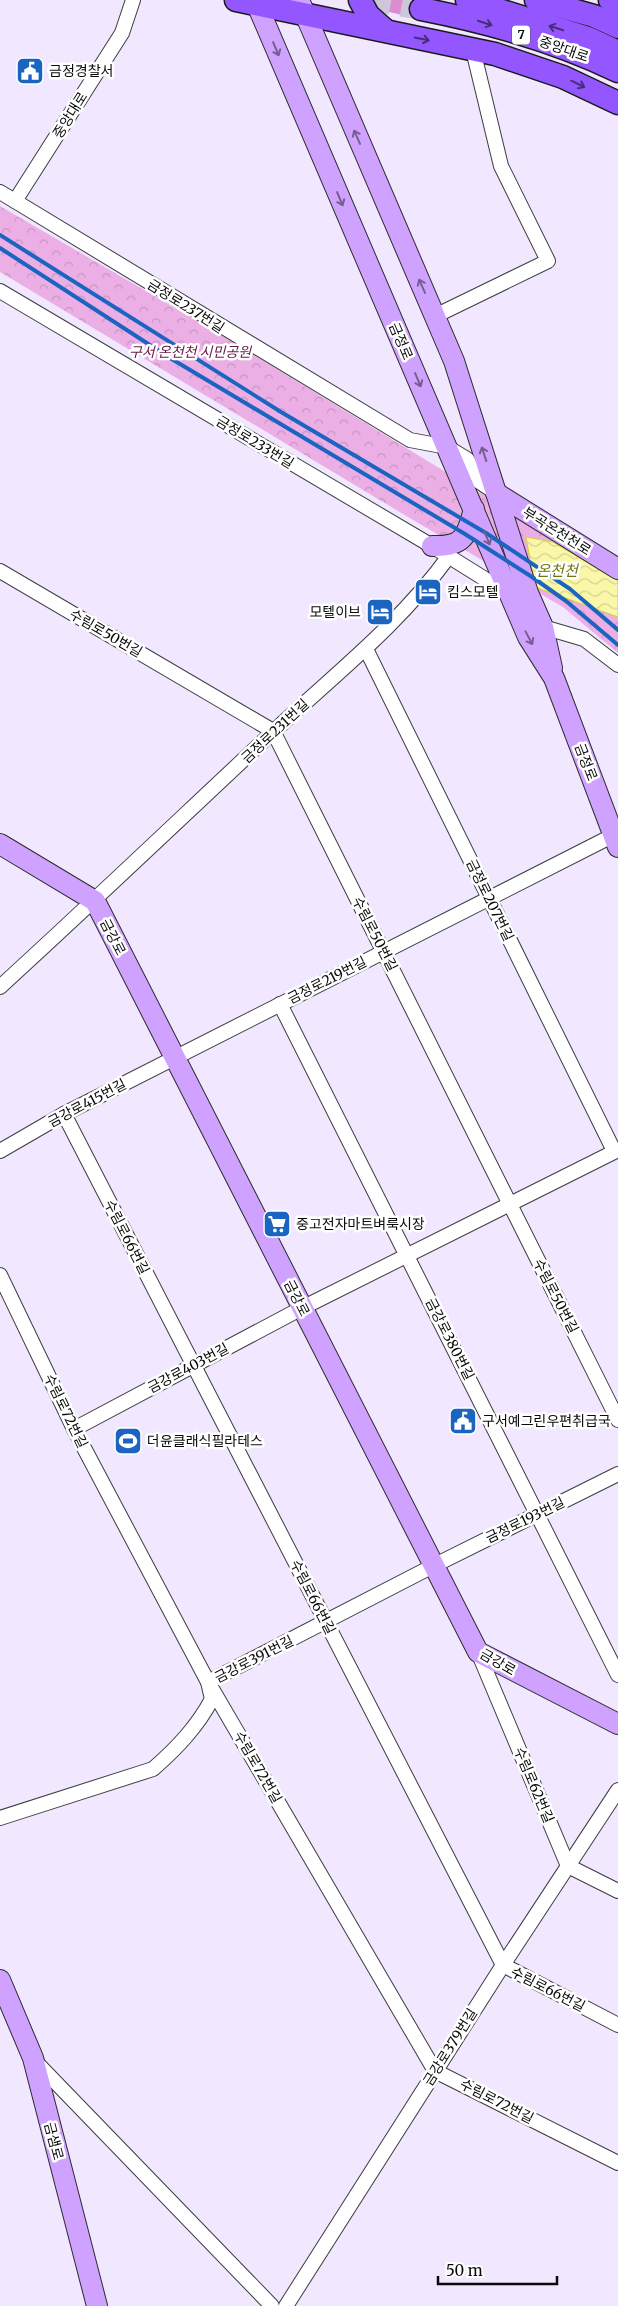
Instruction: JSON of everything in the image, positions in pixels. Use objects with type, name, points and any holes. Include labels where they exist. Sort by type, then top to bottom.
[{"type":"main road","points":[[360,0],[368,15],[385,30]]},
{"type":"main road","name":"중앙대로","points":[[466,0],[588,38],[618,52]]},
{"type":"main road","points":[[536,0],[594,16],[618,27]]},
{"type":"main road","points":[[610,0],[618,4]]},
{"type":"main road","points":[[251,1],[302,8],[385,30],[496,54],[563,77],[618,103]]},
{"type":"main road","name":"금정로","points":[[251,1],[474,509],[514,588],[544,627],[554,678],[617,839]]},
{"type":"main road","name":"금정로","points":[[302,8],[454,360],[498,496],[514,588],[528,637],[554,678]]},
{"type":"main road","name":"중앙대로","points":[[421,9],[472,19],[586,56],[618,71]]},
{"type":"main road","name":"부곡온천천로","points":[[498,496],[618,569]]},
{"type":"main road","points":[[440,551],[462,539],[469,526],[474,509]]},
{"type":"main road","points":[[0,844],[95,901]]},
{"type":"main road","name":"금강로","points":[[95,901],[478,1652],[618,1724]]},
{"type":"main road","name":"금샘로","points":[[0,1980],[32,2058],[97,2306]]},
{"type":"street","name":"중앙대로","points":[[15,201],[122,33],[133,0]]},
{"type":"street","points":[[435,316],[548,261],[501,166],[473,50]]},
{"type":"street","name":"금정로237번길","points":[[0,192],[410,440],[447,447],[467,460],[478,481],[498,496]]},
{"type":"street","name":"금정로233번길","points":[[0,291],[440,551],[514,588]]},
{"type":"street","name":"금정로231번길","points":[[0,987],[95,901],[274,731],[366,649],[431,580],[440,551]]},
{"type":"street","name":"수림로50번길","points":[[0,571],[274,731],[618,1420]]},
{"type":"street","points":[[544,627],[584,639],[618,666]]},
{"type":"street","name":"금정로207번길","points":[[302,1308],[511,1205],[616,1150],[366,649]]},
{"type":"street","name":"금정로219번길","points":[[175,1057],[489,898],[617,839]]},
{"type":"street","name":"금강로380번길","points":[[280,1004],[538,1513],[618,1676]]},
{"type":"street","name":"금강로415번길","points":[[0,1151],[64,1114],[175,1057]]},
{"type":"street","name":"수림로66번길","points":[[64,1114],[502,1965],[618,2025]]},
{"type":"street","name":"수림로72번길","points":[[0,1275],[74,1429],[208,1682],[435,2071],[618,2163]]},
{"type":"street","name":"금강로403번길","points":[[74,1429],[302,1308]]},
{"type":"street","name":"금정로193번길","points":[[433,1566],[618,1474]]},
{"type":"street","name":"금강로391번길","points":[[0,1818],[153,1769],[174,1751],[201,1720],[212,1699],[208,1682],[433,1566]]},
{"type":"street","name":"수림로62번길","points":[[478,1652],[568,1866]]},
{"type":"street","name":"금강로379번길","points":[[286,2306],[502,1965],[618,1790]]},
{"type":"street","points":[[568,1866],[618,1891]]},
{"type":"street","points":[[32,2058],[272,2306]]},
{"type":"green space","points":[[376,0],[415,0],[415,18],[385,11]]},
{"type":"green space","name":"구서 온천천 시민공원","points":[[0,206],[206,326],[618,577],[618,653],[563,607],[413,520],[0,272]]},
{"type":"water","name":"온천천","points":[[526,537],[553,542],[618,581],[618,617],[535,587]]},
{"type":"tunnel","points":[[369,0],[421,9]]},
{"type":"railway","points":[[0,235],[281,412],[486,533],[570,589],[618,630]]},
{"type":"railway","points":[[0,248],[170,358],[465,534],[532,577],[566,601],[618,645]]},
{"type":"place","name":"금정경찰서","points":[[30,71]]},
{"type":"place","name":"킴스모텔","points":[[428,592]]},
{"type":"place","name":"모텔이브","points":[[380,612]]},
{"type":"place","name":"중고전자마트벼룩시장","points":[[277,1224]]},
{"type":"place","name":"구서예그린우편취급국","points":[[463,1421]]},
{"type":"place","name":"더윤클래식필라테스","points":[[128,1441]]}]
